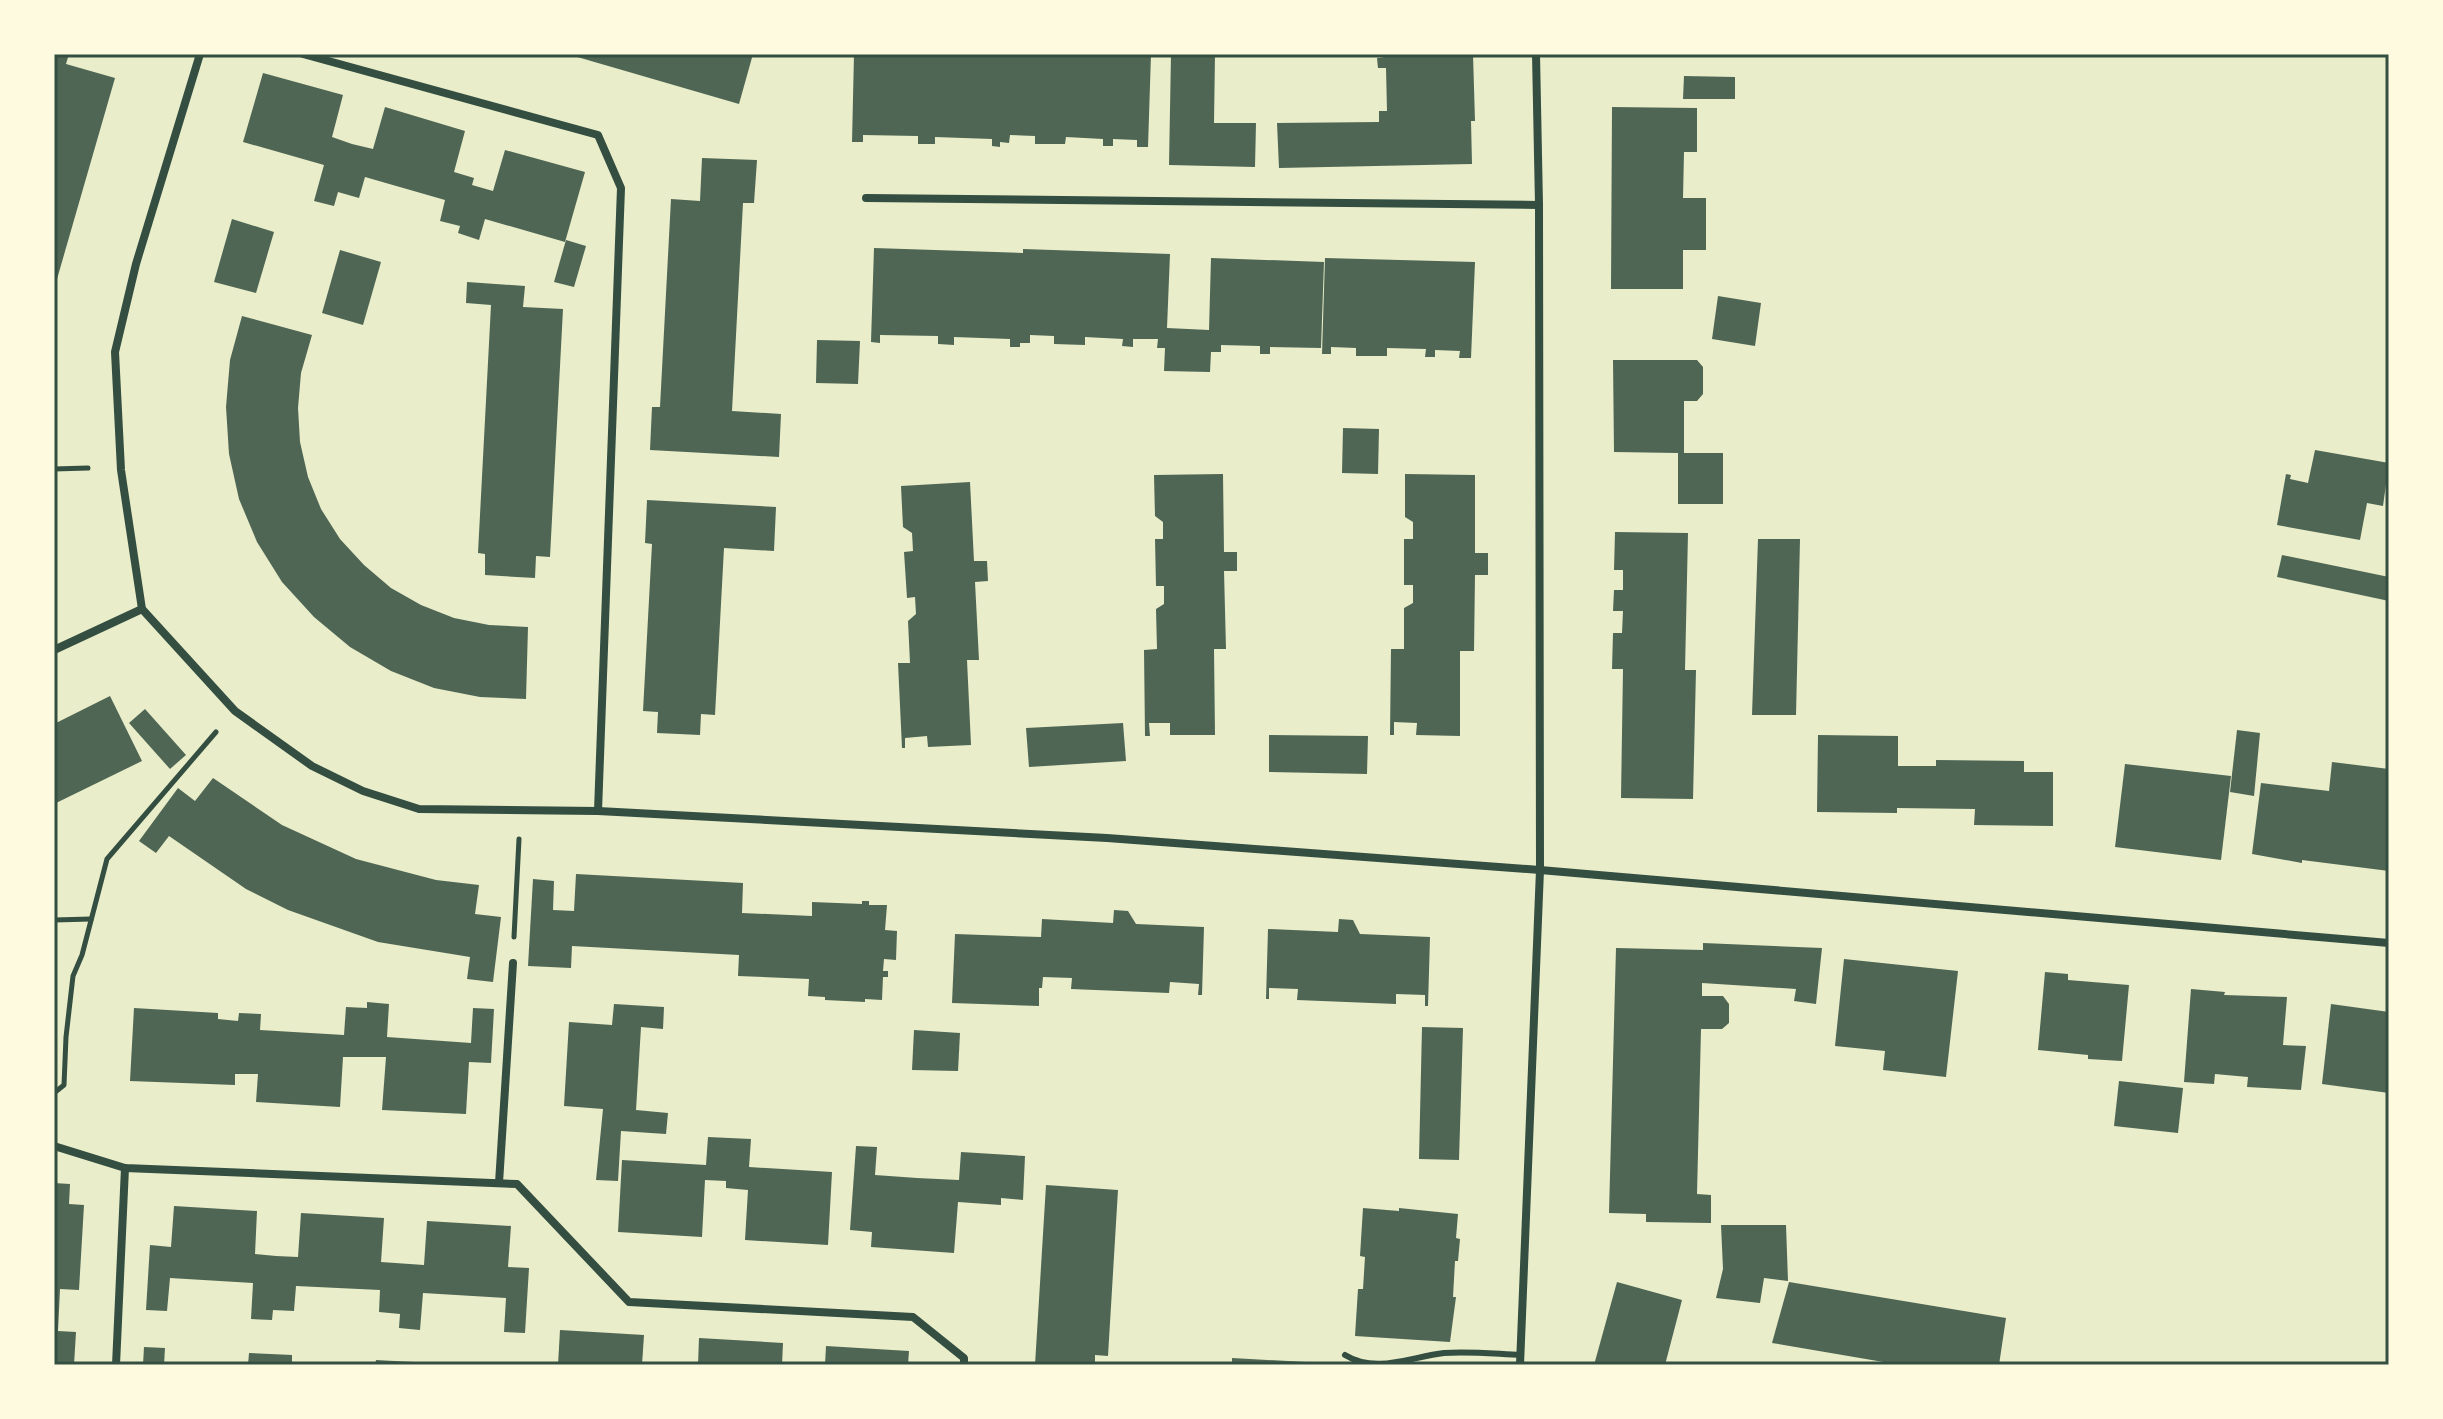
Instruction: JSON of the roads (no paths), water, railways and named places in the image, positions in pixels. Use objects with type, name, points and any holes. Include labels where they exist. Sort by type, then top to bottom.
[{"type":"street","points":[[200,54],[136,264],[115,352],[121,470],[142,609],[235,711],[312,766],[363,791],[419,809],[598,811],[1107,838],[1540,870],[2389,943]]},
{"type":"street","points":[[303,54],[598,135],[621,188],[598,811]]},
{"type":"street","points":[[1520,1365],[1540,870],[1536,54]]},
{"type":"street","points":[[866,198],[1539,205]]},
{"type":"street","points":[[54,650],[142,609]]},
{"type":"street","points":[[499,1183],[513,963]]},
{"type":"street","points":[[54,1146],[125,1168],[517,1184],[629,1302],[913,1317],[964,1358],[964,1365]]},
{"type":"street","points":[[116,1365],[125,1168]]},
{"type":"lane","points":[[1345,1355],[1358,1363],[1385,1364],[1446,1353],[1521,1355]]}]
